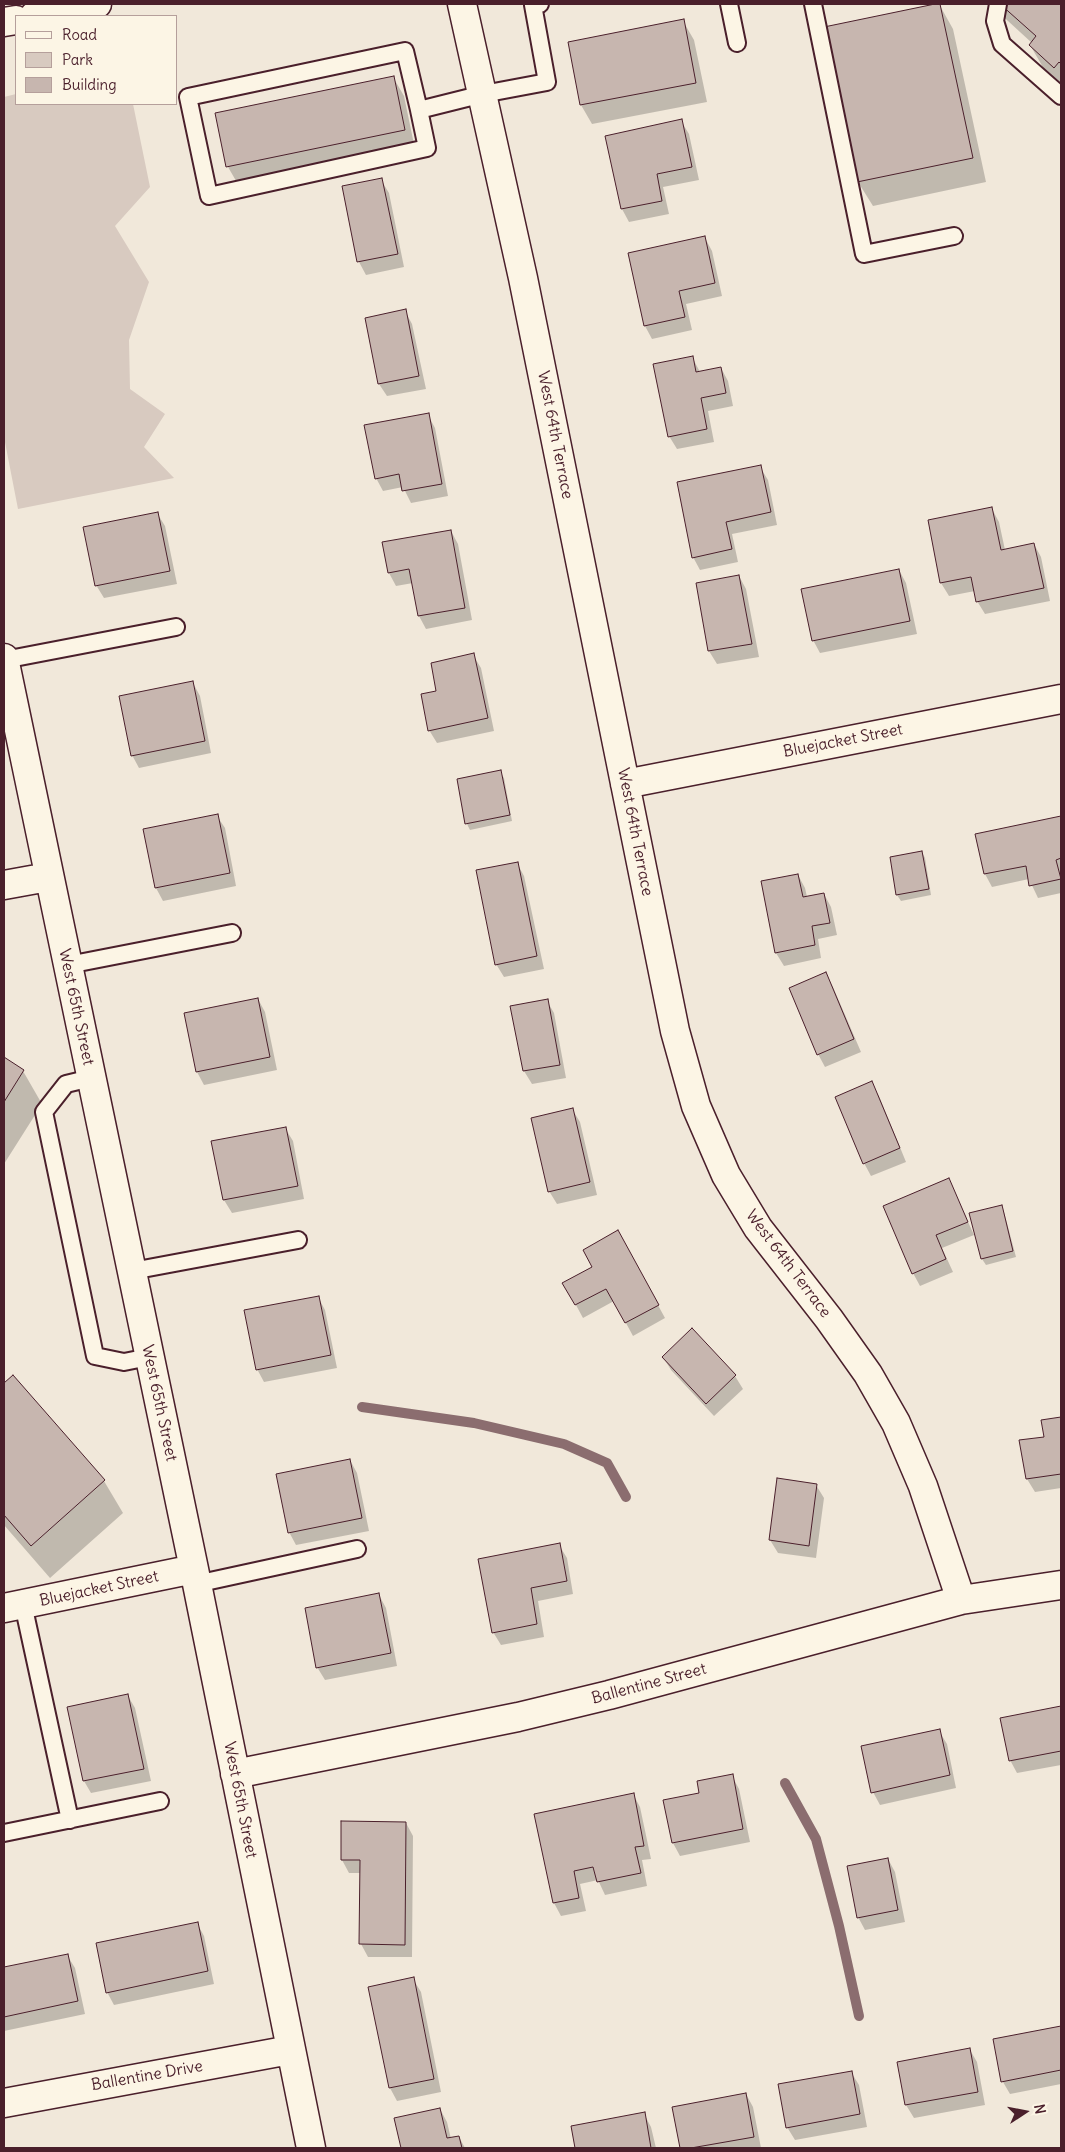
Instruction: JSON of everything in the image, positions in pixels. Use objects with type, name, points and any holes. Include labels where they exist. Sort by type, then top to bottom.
[{"type":"street","points":[[39,15],[97,4]]},
{"type":"street","name":"West 64th Terrace","points":[[462,4],[525,288],[675,1031],[696,1106],[726,1175],[758,1228],[829,1319],[868,1374],[896,1423],[923,1486],[961,1600]]},
{"type":"street","name":"West 65th Street","points":[[4,659],[195,1576],[311,2148]]},
{"type":"street","name":"Bluejacket Street","points":[[625,784],[1061,699]]},
{"type":"street","points":[[4,885],[48,876]]},
{"type":"street","name":"Bluejacket Street","points":[[14,1606],[195,1576]]},
{"type":"street","name":"Ballentine Street","points":[[235,1774],[518,1717],[609,1695],[961,1600],[1061,1585]]},
{"type":"street","name":"Ballentine Drive","points":[[4,2104],[290,2050]]},
{"type":"lane","points":[[419,110],[483,94],[547,82],[533,5],[540,4]]},
{"type":"lane","points":[[730,4],[738,43]]},
{"type":"lane","points":[[813,4],[864,254],[954,236]]},
{"type":"lane","points":[[998,4],[995,21],[1002,44],[1061,96]]},
{"type":"lane","points":[[405,51],[419,110],[428,148],[209,196],[188,97],[405,51]]},
{"type":"lane","points":[[4,659],[176,627]]},
{"type":"lane","points":[[68,965],[232,933]]},
{"type":"lane","points":[[91,1078],[66,1084],[44,1112],[95,1356],[124,1362],[149,1357]]},
{"type":"lane","points":[[132,1271],[298,1240]]},
{"type":"lane","points":[[195,1576],[357,1549]]},
{"type":"lane","points":[[14,1606],[70,1820]]},
{"type":"lane","points":[[4,1833],[160,1801]]},
{"type":"green space","points":[[15,94],[15,105],[133,105],[150,187],[115,226],[149,282],[129,340],[130,389],[165,414],[144,447],[174,478],[18,509],[4,437],[4,97]]},
{"type":"building","points":[[940,4],[973,158],[857,182],[824,27]]},
{"type":"building","points":[[1000,4],[1061,4],[1061,64],[1059,62],[1054,68],[1029,45],[1036,36]]},
{"type":"building","points":[[684,19],[696,83],[580,105],[568,42]]},
{"type":"building","points":[[394,76],[405,130],[226,167],[215,113]]},
{"type":"building","points":[[682,119],[692,167],[657,174],[662,201],[621,209],[605,136]]},
{"type":"building","points":[[382,178],[398,254],[357,262],[342,186]]},
{"type":"building","points":[[705,236],[715,283],[679,291],[685,317],[644,326],[628,253]]},
{"type":"building","points":[[406,309],[419,376],[378,384],[365,318]]},
{"type":"building","points":[[693,356],[696,372],[721,367],[726,393],[701,398],[707,429],[668,437],[653,364]]},
{"type":"building","points":[[429,413],[442,484],[402,491],[399,474],[375,479],[364,425]]},
{"type":"building","points":[[761,465],[771,512],[726,522],[732,549],[692,558],[677,482]]},
{"type":"building","points":[[992,507],[1001,550],[1034,543],[1044,588],[976,602],[971,577],[940,583],[928,520]]},
{"type":"building","points":[[158,512],[170,571],[95,586],[83,527]]},
{"type":"building","points":[[451,530],[465,608],[418,616],[409,569],[388,573],[382,542]]},
{"type":"building","points":[[899,569],[910,621],[812,641],[801,589]]},
{"type":"building","points":[[739,575],[752,644],[708,651],[696,583]]},
{"type":"building","points":[[474,653],[488,718],[428,731],[421,694],[436,691],[431,663]]},
{"type":"building","points":[[193,681],[205,741],[131,756],[119,696]]},
{"type":"building","points":[[501,770],[510,815],[465,824],[457,779]]},
{"type":"building","points":[[218,814],[230,873],[155,888],[143,829]]},
{"type":"building","points":[[1061,816],[1061,858],[1056,860],[1061,879],[1029,886],[1026,866],[984,874],[975,834]]},
{"type":"building","points":[[922,851],[929,889],[896,895],[890,857]]},
{"type":"building","points":[[518,862],[537,956],[495,965],[476,870]]},
{"type":"building","points":[[798,874],[803,897],[824,893],[830,923],[812,926],[815,945],[775,953],[761,881]]},
{"type":"building","points":[[826,972],[854,1039],[817,1055],[789,988]]},
{"type":"building","points":[[258,998],[270,1057],[196,1072],[184,1013]]},
{"type":"building","points":[[548,999],[560,1065],[523,1071],[510,1006]]},
{"type":"building","points":[[4,1057],[24,1070],[4,1102]]},
{"type":"building","points":[[872,1081],[900,1148],[863,1164],[835,1097]]},
{"type":"building","points":[[573,1108],[590,1182],[548,1192],[531,1118]]},
{"type":"building","points":[[286,1127],[298,1186],[223,1200],[211,1141]]},
{"type":"building","points":[[949,1178],[968,1222],[936,1235],[946,1259],[912,1274],[883,1206]]},
{"type":"building","points":[[1002,1205],[1013,1251],[981,1259],[969,1213]]},
{"type":"building","points":[[618,1230],[659,1305],[625,1323],[606,1289],[575,1305],[562,1283],[592,1267],[583,1250]]},
{"type":"building","points":[[319,1296],[331,1355],[256,1370],[244,1310]]},
{"type":"building","points":[[692,1328],[736,1375],[706,1404],[662,1357]]},
{"type":"building","points":[[13,1375],[105,1480],[31,1546],[4,1515],[4,1383]]},
{"type":"building","points":[[1061,1417],[1061,1474],[1026,1479],[1019,1440],[1044,1437],[1041,1420]]},
{"type":"building","points":[[350,1459],[362,1518],[288,1533],[276,1474]]},
{"type":"building","points":[[777,1478],[817,1484],[809,1546],[769,1540]]},
{"type":"building","points":[[560,1543],[567,1581],[531,1588],[537,1624],[492,1633],[478,1559]]},
{"type":"building","points":[[379,1593],[391,1653],[316,1668],[305,1608]]},
{"type":"building","points":[[128,1694],[144,1769],[83,1781],[67,1707]]},
{"type":"building","points":[[1061,1706],[1061,1751],[1009,1761],[1000,1718]]},
{"type":"building","points":[[940,1729],[950,1775],[871,1793],[861,1746]]},
{"type":"building","points":[[733,1774],[743,1829],[672,1843],[663,1800],[699,1793],[697,1781]]},
{"type":"building","points":[[634,1793],[644,1846],[635,1847],[641,1873],[597,1882],[593,1867],[574,1871],[579,1898],[553,1903],[534,1814]]},
{"type":"building","points":[[341,1821],[406,1822],[405,1945],[359,1944],[360,1860],[341,1860]]},
{"type":"building","points":[[888,1858],[898,1910],[857,1918],[847,1866]]},
{"type":"building","points":[[198,1922],[208,1971],[106,1993],[96,1943]]},
{"type":"building","points":[[68,1954],[78,2001],[4,2017],[4,1967]]},
{"type":"building","points":[[414,1977],[434,2079],[389,2088],[368,1987]]},
{"type":"building","points":[[1061,2026],[1061,2070],[1001,2082],[993,2039]]},
{"type":"building","points":[[970,2048],[978,2092],[905,2105],[897,2062]]},
{"type":"building","points":[[852,2071],[860,2114],[786,2128],[778,2084]]},
{"type":"building","points":[[746,2093],[754,2137],[691,2148],[680,2148],[672,2107]]},
{"type":"building","points":[[440,2108],[447,2138],[459,2136],[462,2148],[401,2148],[394,2118]]},
{"type":"building","points":[[645,2112],[651,2148],[575,2148],[571,2126]]},
{"type":"waterway","points":[[362,1407],[474,1423],[564,1444],[607,1463],[626,1497]]},
{"type":"waterway","points":[[785,1783],[816,1839],[839,1926],[859,2016]]}]
